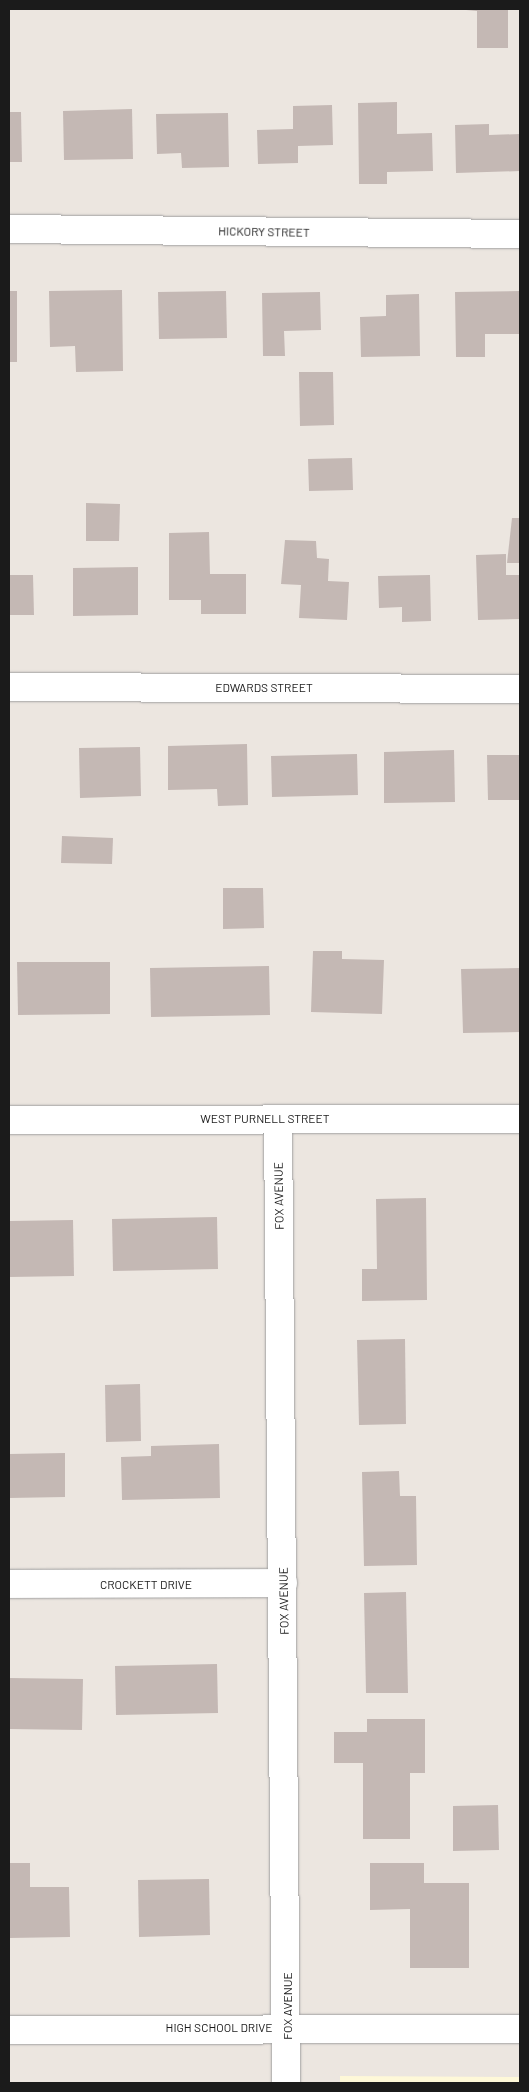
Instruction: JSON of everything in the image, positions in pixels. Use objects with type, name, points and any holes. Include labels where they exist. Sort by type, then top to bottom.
[{"type":"street","name":"HICKORY STREET","points":[[9,230],[520,234]]},
{"type":"street","name":"EDWARDS STREET","points":[[9,687],[520,689]]},
{"type":"street","name":"FOX AVENUE","points":[[278,1119],[289,2028],[286,2083]]},
{"type":"street","name":"WEST PURNELL STREET","points":[[9,1120],[520,1119]]},
{"type":"street","name":"CROCKETT DRIVE","points":[[9,1584],[283,1583]]},
{"type":"street","name":"HIGH SCHOOL DRIVE","points":[[9,2030],[520,2029]]},
{"type":"shaded area","points":[[340,2076],[520,2077],[520,2083],[340,2083]]},
{"type":"building","points":[[455,9],[508,9],[508,48],[477,48],[477,11]]},
{"type":"building","points":[[397,102],[397,134],[432,133],[433,171],[387,172],[387,184],[359,184],[358,103]]},
{"type":"building","points":[[332,105],[333,145],[298,146],[298,163],[258,164],[257,130],[293,129],[293,106]]},
{"type":"building","points":[[132,109],[133,159],[64,160],[63,111]]},
{"type":"building","points":[[9,112],[21,112],[22,162],[9,162]]},
{"type":"building","points":[[228,113],[229,167],[182,168],[181,153],[157,154],[156,114]]},
{"type":"building","points":[[489,124],[489,135],[520,134],[520,171],[456,173],[455,125]]},
{"type":"building","points":[[122,290],[123,371],[76,372],[75,346],[50,347],[49,291]]},
{"type":"building","points":[[9,291],[17,291],[17,362],[9,362]]},
{"type":"building","points":[[226,291],[227,338],[159,339],[158,292]]},
{"type":"building","points":[[520,291],[520,334],[485,334],[485,357],[456,357],[455,292]]},
{"type":"building","points":[[320,292],[321,330],[284,331],[285,356],[263,356],[262,293]]},
{"type":"building","points":[[419,294],[420,356],[361,357],[360,317],[386,316],[386,295]]},
{"type":"building","points":[[299,372],[333,372],[334,425],[300,426]]},
{"type":"building","points":[[352,458],[353,490],[309,491],[308,459]]},
{"type":"building","points":[[86,503],[120,504],[119,541],[86,541]]},
{"type":"building","points":[[512,518],[520,518],[520,563],[507,563]]},
{"type":"building","points":[[209,532],[210,574],[246,574],[246,614],[201,614],[201,600],[169,600],[169,533]]},
{"type":"building","points":[[285,540],[316,541],[317,558],[329,559],[328,581],[349,582],[347,620],[299,618],[301,585],[281,584]]},
{"type":"building","points":[[506,554],[506,575],[520,575],[520,619],[478,620],[476,555]]},
{"type":"building","points":[[138,567],[138,615],[73,616],[73,568]]},
{"type":"building","points":[[9,575],[33,575],[34,615],[9,615]]},
{"type":"building","points":[[430,575],[431,621],[402,622],[402,607],[379,608],[378,576]]},
{"type":"building","points":[[247,744],[248,805],[218,806],[217,789],[168,790],[168,746]]},
{"type":"building","points":[[140,747],[141,796],[80,798],[79,748]]},
{"type":"building","points":[[454,750],[455,802],[384,803],[384,752]]},
{"type":"building","points":[[357,754],[358,795],[272,797],[271,756]]},
{"type":"building","points":[[487,755],[520,755],[520,800],[488,800]]},
{"type":"building","points":[[62,836],[113,838],[112,864],[61,863]]},
{"type":"building","points":[[223,888],[263,888],[264,928],[223,929]]},
{"type":"building","points":[[313,951],[342,951],[342,959],[384,960],[382,1014],[311,1012]]},
{"type":"building","points":[[17,962],[110,962],[110,1014],[18,1015]]},
{"type":"building","points":[[269,966],[270,1015],[151,1017],[150,968]]},
{"type":"building","points":[[520,968],[520,1032],[463,1033],[461,969]]},
{"type":"building","points":[[426,1198],[427,1300],[362,1301],[362,1269],[377,1269],[376,1199]]},
{"type":"building","points":[[217,1217],[218,1269],[113,1271],[112,1219]]},
{"type":"building","points":[[73,1220],[74,1276],[9,1277],[9,1221]]},
{"type":"building","points":[[405,1339],[406,1424],[359,1425],[357,1340]]},
{"type":"building","points":[[140,1384],[141,1441],[106,1442],[105,1385]]},
{"type":"building","points":[[219,1444],[220,1498],[122,1500],[121,1457],[151,1456],[151,1446]]},
{"type":"building","points":[[65,1453],[65,1497],[9,1498],[9,1454]]},
{"type":"building","points":[[399,1471],[400,1496],[416,1496],[417,1565],[364,1566],[362,1472]]},
{"type":"building","points":[[406,1592],[408,1693],[366,1693],[364,1593]]},
{"type":"building","points":[[217,1664],[218,1713],[116,1715],[115,1666]]},
{"type":"building","points":[[9,1678],[83,1679],[82,1730],[9,1729]]},
{"type":"building","points":[[367,1719],[425,1719],[425,1773],[410,1773],[410,1839],[363,1839],[363,1763],[334,1763],[334,1732],[367,1732]]},
{"type":"building","points":[[498,1805],[499,1850],[453,1851],[453,1806]]},
{"type":"building","points":[[9,1863],[30,1863],[30,1887],[69,1887],[70,1937],[9,1938]]},
{"type":"building","points":[[370,1863],[424,1863],[424,1883],[469,1883],[469,1968],[410,1968],[410,1909],[370,1910]]},
{"type":"building","points":[[209,1879],[210,1935],[139,1937],[138,1880]]}]
